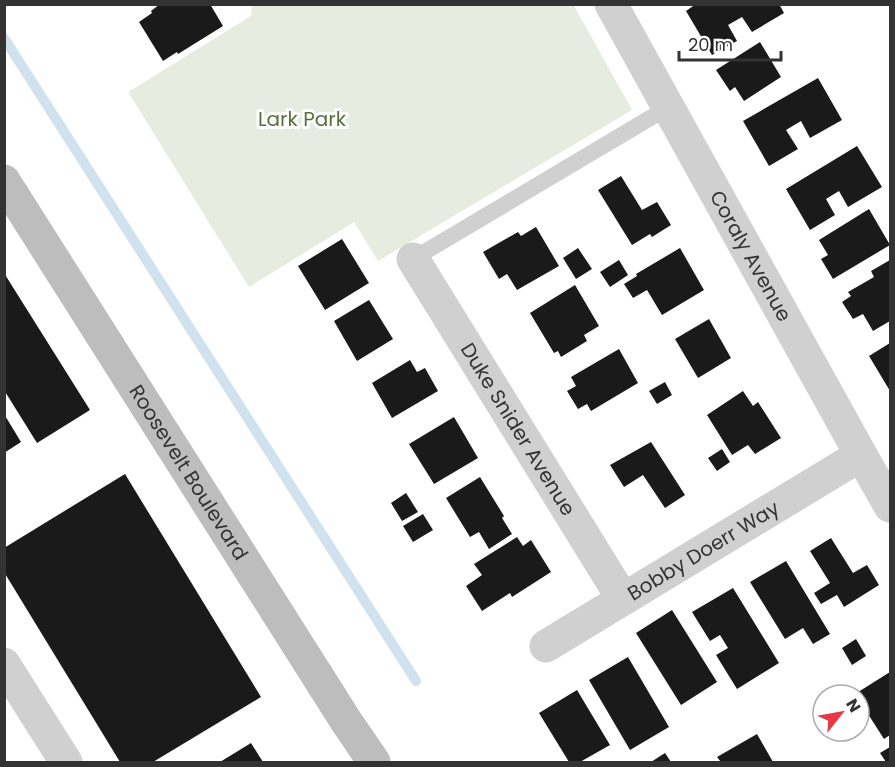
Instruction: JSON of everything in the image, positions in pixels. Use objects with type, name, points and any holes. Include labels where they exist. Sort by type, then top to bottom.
[{"type":"main road","name":"Roosevelt Boulevard","points":[[4,181],[339,711],[374,762]]},
{"type":"street","name":"Coraly Avenue","points":[[611,4],[891,506]]},
{"type":"street","name":"Duke Snider Avenue","points":[[413,259],[623,599]]},
{"type":"street","name":"Bobby Doerr Way","points":[[546,646],[861,455]]},
{"type":"street","points":[[4,664],[66,762]]},
{"type":"lane","points":[[413,259],[667,108]]},
{"type":"green space","name":"Lark Park","points":[[573,4],[632,110],[378,261],[354,222],[249,287],[128,92],[251,16],[252,5]]},
{"type":"building","points":[[160,4],[210,4],[223,26],[163,61],[139,22]]},
{"type":"building","points":[[696,4],[779,4],[784,13],[752,32],[742,17],[728,25],[737,41],[712,55],[686,11]]},
{"type":"building","points":[[760,42],[781,77],[744,101],[735,87],[730,91],[716,70]]},
{"type":"building","points":[[818,78],[842,120],[810,138],[801,121],[786,130],[798,149],[769,166],[743,121]]},
{"type":"building","points":[[857,146],[882,187],[848,207],[839,191],[826,199],[835,215],[810,230],[786,189]]},
{"type":"building","points":[[621,176],[642,210],[657,202],[671,225],[652,237],[650,234],[632,245],[598,190]]},
{"type":"building","points":[[869,209],[890,245],[833,279],[821,259],[828,255],[819,240]]},
{"type":"building","points":[[536,227],[559,266],[517,290],[507,274],[499,279],[483,252],[518,232],[521,236]]},
{"type":"building","points":[[342,239],[369,283],[325,310],[298,266]]},
{"type":"building","points":[[578,248],[592,269],[576,279],[563,258]]},
{"type":"building","points":[[680,248],[704,290],[662,315],[647,290],[633,298],[624,284],[637,276],[636,274]]},
{"type":"building","points":[[619,260],[628,275],[610,287],[600,272]]},
{"type":"building","points":[[890,260],[890,321],[873,331],[863,314],[853,319],[842,302],[851,296],[848,292],[874,277],[871,271]]},
{"type":"building","points":[[4,273],[90,410],[37,443],[4,390]]},
{"type":"building","points":[[575,285],[599,326],[584,335],[587,341],[561,357],[558,351],[554,353],[530,313]]},
{"type":"building","points":[[369,300],[393,339],[357,361],[334,321]]},
{"type":"building","points":[[709,319],[731,358],[698,378],[675,339]]},
{"type":"building","points":[[890,343],[890,391],[869,356]]},
{"type":"building","points":[[619,349],[638,383],[591,411],[587,404],[578,409],[567,391],[576,386],[571,377]]},
{"type":"building","points":[[410,360],[417,372],[425,368],[438,391],[392,418],[372,383]]},
{"type":"building","points":[[665,382],[672,395],[657,404],[649,391]]},
{"type":"building","points":[[743,391],[753,406],[758,402],[781,438],[755,454],[748,445],[732,455],[707,415]]},
{"type":"building","points":[[4,414],[21,442],[4,453]]},
{"type":"building","points":[[454,417],[478,458],[434,484],[409,444]]},
{"type":"building","points":[[651,442],[685,495],[665,508],[643,475],[624,487],[610,465]]},
{"type":"building","points":[[722,449],[730,462],[717,471],[708,458]]},
{"type":"building","points":[[125,474],[261,697],[153,762],[120,762],[4,572],[4,548]]},
{"type":"building","points":[[480,477],[504,516],[502,518],[512,534],[489,549],[479,532],[470,537],[446,498]]},
{"type":"building","points":[[406,493],[418,512],[402,521],[391,503]]},
{"type":"building","points":[[423,514],[433,530],[413,542],[403,526]]},
{"type":"building","points":[[517,537],[523,546],[531,540],[551,572],[512,597],[510,593],[482,611],[466,586],[482,575],[474,564]]},
{"type":"building","points":[[831,538],[853,573],[867,565],[879,585],[844,607],[837,595],[821,604],[814,593],[830,583],[810,551]]},
{"type":"building","points":[[786,561],[830,634],[813,644],[803,628],[785,639],[750,582]]},
{"type":"building","points":[[733,588],[779,663],[737,689],[716,655],[728,648],[720,635],[710,641],[692,612]]},
{"type":"building","points":[[672,610],[717,682],[681,705],[636,633]]},
{"type":"building","points":[[856,639],[866,656],[852,665],[842,648]]},
{"type":"building","points":[[628,657],[669,727],[630,750],[589,680]]},
{"type":"building","points":[[890,672],[890,735],[884,739],[871,719],[871,684]]},
{"type":"building","points":[[577,690],[610,745],[580,762],[569,762],[539,713]]},
{"type":"building","points":[[757,734],[773,762],[721,762],[717,757]]},
{"type":"building","points":[[251,743],[263,762],[220,762]]},
{"type":"building","points":[[890,747],[890,762],[886,762],[880,753]]},
{"type":"building","points":[[665,753],[671,762],[651,762]]},
{"type":"waterway","points":[[4,38],[416,681]]}]
